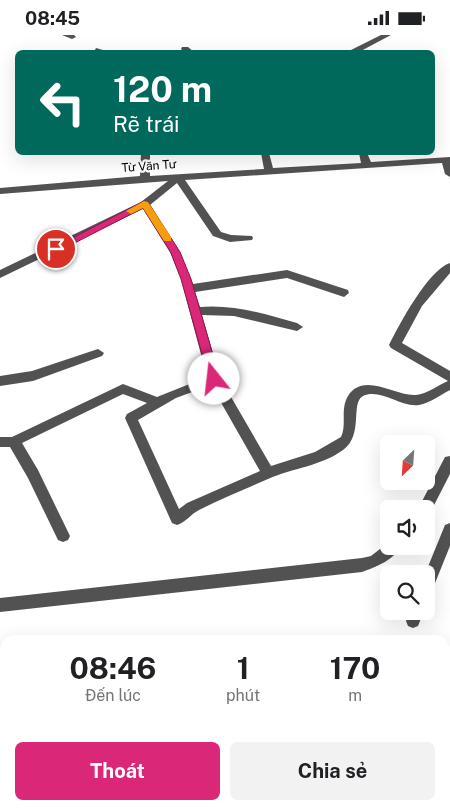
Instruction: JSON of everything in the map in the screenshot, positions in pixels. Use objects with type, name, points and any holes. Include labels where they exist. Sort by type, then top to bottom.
[{"type":"street","points":[[355,50],[384,35]]},
{"type":"street","points":[[145,155],[145,179]]},
{"type":"street","points":[[265,155],[269,171]]},
{"type":"street","points":[[364,155],[367,165]]},
{"type":"street","points":[[448,160],[450,174]]},
{"type":"street","name":"Từ Văn Tư","points":[[0,191],[145,179],[448,160]]},
{"type":"street","points":[[0,275],[144,204],[178,177],[217,233],[230,239],[248,238]]},
{"type":"street","points":[[144,204],[176,252],[189,289],[214,379],[268,473]]},
{"type":"street","points":[[450,267],[430,284],[405,323],[395,345],[450,377]]},
{"type":"street","points":[[189,289],[287,273],[344,293]]},
{"type":"street","points":[[194,311],[223,310],[262,317],[297,327]]},
{"type":"street","points":[[0,381],[34,376],[98,353]]},
{"type":"street","points":[[214,379],[172,395],[131,418],[177,519],[192,507],[268,473],[336,449],[346,440],[350,432],[351,403],[357,394],[364,390],[418,400],[450,385]]},
{"type":"street","points":[[0,442],[14,442],[22,436],[123,389],[159,403]]},
{"type":"street","points":[[14,442],[33,474],[63,536]]},
{"type":"street","points":[[430,500],[450,461]]},
{"type":"street","points":[[435,566],[450,529]]},
{"type":"street","points":[[0,605],[362,565],[375,561],[383,555]]},
{"type":"slow traffic","points":[[131,211],[144,204],[168,239]]},
{"type":"route","points":[[56,249],[144,204],[176,252],[186,279],[214,379]]}]
